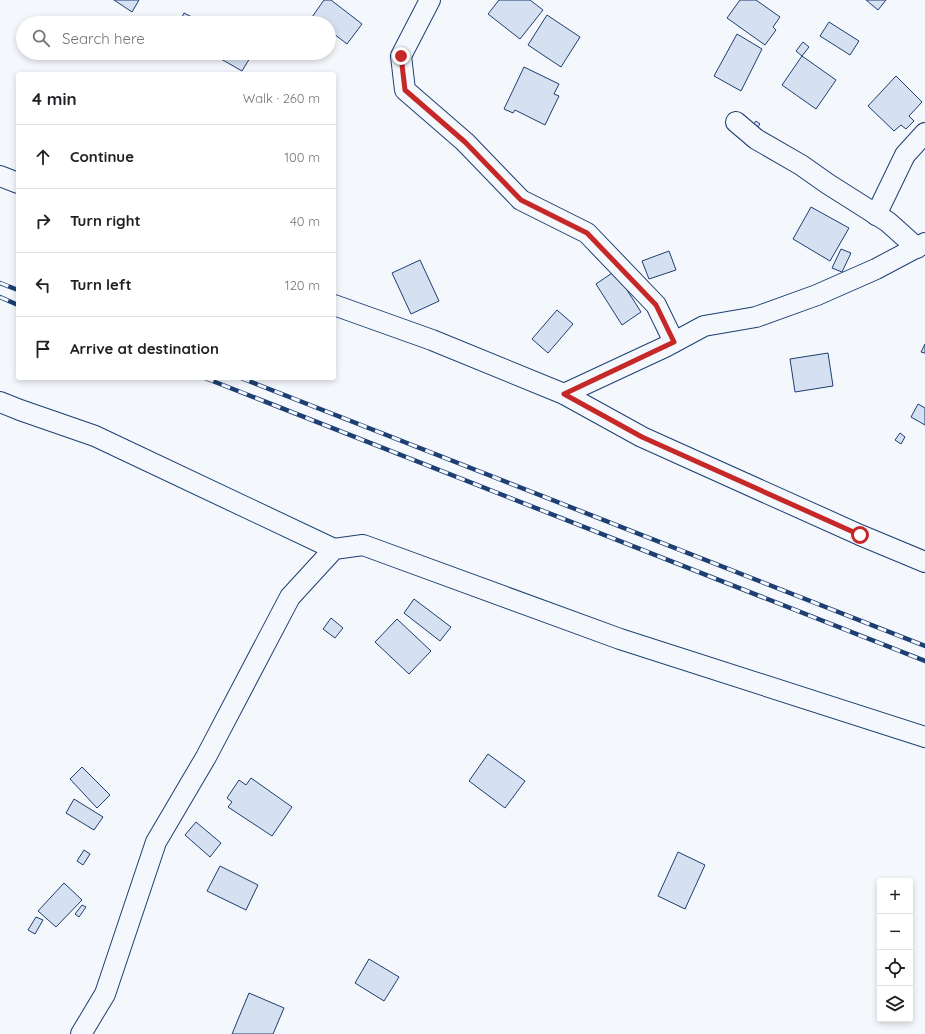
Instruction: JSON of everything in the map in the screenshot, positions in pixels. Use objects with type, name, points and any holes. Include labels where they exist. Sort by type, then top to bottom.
[{"type":"street","points":[[430,0],[401,56],[405,90],[465,142],[521,200],[587,233],[656,305],[674,342]]},
{"type":"street","points":[[564,394],[674,342],[704,326],[756,317],[817,295],[876,269],[921,246],[888,222],[801,165],[756,138],[736,122]]},
{"type":"street","points":[[876,215],[905,155],[925,133]]},
{"type":"street","points":[[0,176],[16,182]]},
{"type":"street","points":[[336,306],[432,340],[564,394],[642,437],[860,535],[925,562]]},
{"type":"street","points":[[0,402],[95,436],[334,549],[363,545],[620,639],[925,737]]},
{"type":"street","points":[[81,1034],[105,994],[156,842],[206,757],[290,598],[334,549]]},
{"type":"building","points":[[114,0],[139,0],[132,12]]},
{"type":"building","points":[[324,0],[331,0],[362,24],[347,44],[336,35],[336,16],[313,16]]},
{"type":"building","points":[[499,0],[530,0],[543,10],[520,39],[488,14]]},
{"type":"building","points":[[740,0],[756,0],[780,17],[773,27],[776,30],[765,45],[727,18]]},
{"type":"building","points":[[866,0],[886,0],[878,10]]},
{"type":"building","points":[[184,13],[190,16],[182,16]]},
{"type":"building","points":[[547,15],[580,37],[561,67],[528,45]]},
{"type":"building","points":[[829,22],[859,41],[850,55],[820,36]]},
{"type":"building","points":[[737,34],[762,49],[741,91],[714,76]]},
{"type":"building","points":[[803,42],[809,47],[802,56],[796,51]]},
{"type":"building","points":[[802,56],[836,80],[816,109],[782,85]]},
{"type":"building","points":[[223,60],[249,60],[242,71]]},
{"type":"building","points":[[524,67],[559,84],[554,94],[559,96],[545,125],[515,110],[513,113],[504,109]]},
{"type":"building","points":[[896,76],[922,102],[909,116],[914,121],[906,129],[901,125],[894,131],[868,106]]},
{"type":"building","points":[[756,121],[760,124],[754,132],[750,129]]},
{"type":"building","points":[[811,207],[849,228],[830,261],[793,239]]},
{"type":"building","points":[[841,249],[851,253],[842,272],[832,268]]},
{"type":"building","points":[[669,251],[676,270],[649,279],[642,261]]},
{"type":"building","points":[[420,260],[439,301],[411,314],[392,273]]},
{"type":"building","points":[[615,271],[641,312],[622,325],[596,284]]},
{"type":"building","points":[[557,310],[573,324],[548,353],[532,339]]},
{"type":"building","points":[[925,344],[925,353],[921,352]]},
{"type":"building","points":[[828,353],[833,386],[795,392],[790,359]]},
{"type":"building","points":[[918,404],[925,408],[925,425],[911,417]]},
{"type":"building","points":[[900,433],[905,437],[901,444],[895,440]]},
{"type":"building","points":[[414,599],[451,627],[440,641],[404,613]]},
{"type":"building","points":[[331,618],[343,628],[335,638],[323,629]]},
{"type":"building","points":[[397,619],[431,651],[409,674],[375,642]]},
{"type":"building","points":[[488,754],[525,781],[505,808],[469,781]]},
{"type":"building","points":[[82,767],[110,795],[97,808],[70,779]]},
{"type":"building","points":[[251,778],[292,807],[272,836],[228,807],[232,802],[227,798],[239,780],[246,785]]},
{"type":"building","points":[[74,799],[103,817],[94,830],[66,813]]},
{"type":"building","points":[[196,822],[221,843],[210,857],[185,835]]},
{"type":"building","points":[[84,850],[90,854],[83,865],[77,861]]},
{"type":"building","points":[[678,852],[705,865],[685,909],[658,896]]},
{"type":"building","points":[[220,866],[258,885],[246,910],[207,891]]},
{"type":"building","points":[[64,883],[82,900],[56,927],[38,911]]},
{"type":"building","points":[[82,905],[86,907],[79,917],[75,914]]},
{"type":"building","points":[[36,917],[43,920],[35,934],[28,930]]},
{"type":"building","points":[[369,959],[399,977],[384,1001],[355,983]]},
{"type":"building","points":[[249,993],[284,1008],[273,1034],[232,1034]]},
{"type":"railway","points":[[0,283],[16,289]]},
{"type":"railway","points":[[0,297],[16,304]]},
{"type":"railway","points":[[210,380],[925,661]]},
{"type":"railway","points":[[246,380],[925,646]]},
{"type":"route","points":[[401,56],[405,90],[465,142],[521,200],[587,233],[656,305],[674,342],[564,394],[642,437],[860,535]]}]
